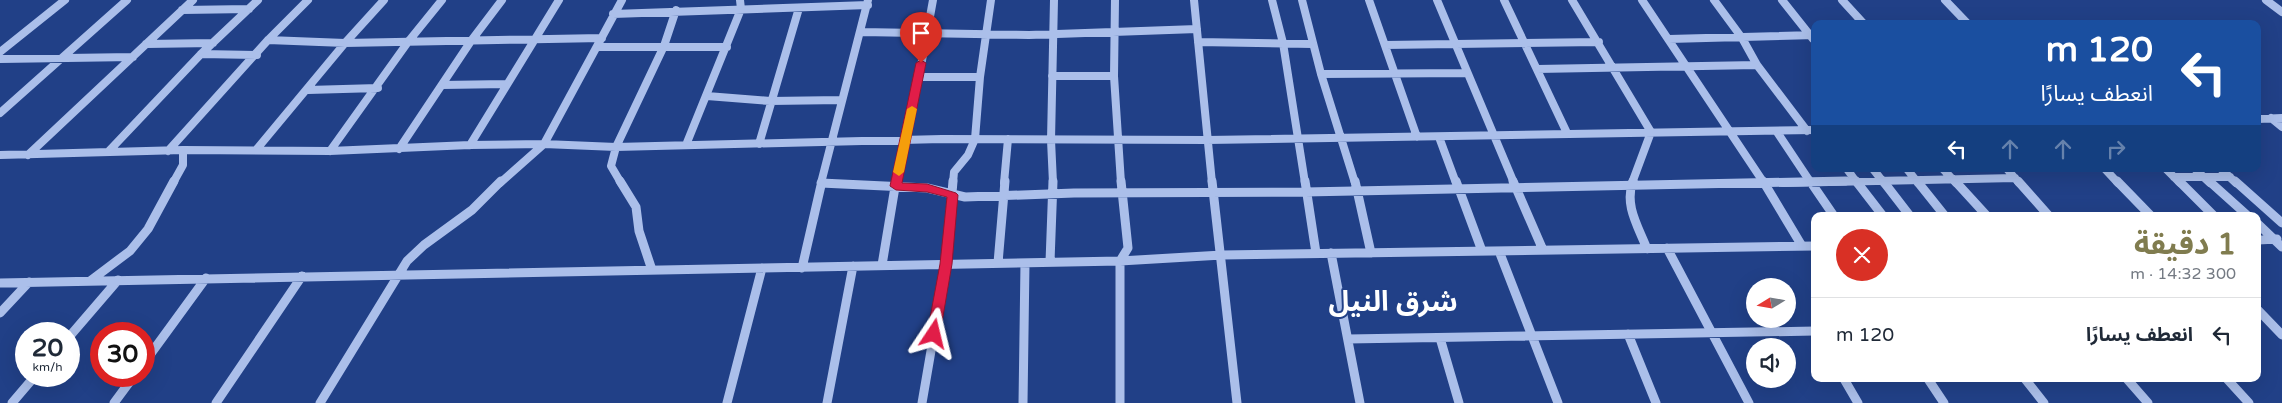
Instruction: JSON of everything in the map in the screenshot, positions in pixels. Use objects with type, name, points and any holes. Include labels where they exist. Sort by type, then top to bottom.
[{"type":"street","points":[[0,52],[64,0]]},
{"type":"street","points":[[0,113],[127,0]]},
{"type":"street","points":[[28,155],[193,0]]},
{"type":"street","points":[[108,152],[201,54],[258,0]]},
{"type":"street","points":[[168,151],[268,40],[308,0]]},
{"type":"street","points":[[256,150],[384,0]]},
{"type":"street","points":[[330,151],[378,88],[408,42],[442,0]]},
{"type":"street","points":[[399,149],[470,41],[502,0]]},
{"type":"street","points":[[470,145],[559,0]]},
{"type":"street","points":[[320,403],[404,265],[412,256],[472,210],[510,173],[544,144],[622,0]]},
{"type":"street","points":[[686,145],[727,47],[741,9],[740,0]]},
{"type":"street","points":[[882,266],[933,0]]},
{"type":"street","points":[[922,403],[946,264],[954,172],[968,155],[975,139],[980,77],[991,0]]},
{"type":"street","points":[[1050,262],[1053,194],[1051,140],[1054,0]]},
{"type":"street","points":[[1114,0],[1114,76],[1117,140],[1128,248],[1120,261],[1120,403]]},
{"type":"street","points":[[1194,0],[1207,140],[1238,403]]},
{"type":"street","points":[[1272,0],[1283,44],[1316,254]]},
{"type":"street","points":[[1302,0],[1312,44],[1358,191],[1371,253]]},
{"type":"street","points":[[1370,0],[1417,137]]},
{"type":"street","points":[[1437,0],[1466,73],[1543,250]]},
{"type":"street","points":[[1504,0],[1567,133]]},
{"type":"street","points":[[1572,0],[1599,42],[1651,132]]},
{"type":"street","points":[[1642,0],[1764,183],[1802,246]]},
{"type":"street","points":[[1714,0],[1742,38],[1757,65],[1811,130]]},
{"type":"street","points":[[1782,0],[1811,35]]},
{"type":"street","points":[[1842,0],[1860,20]]},
{"type":"street","points":[[1945,0],[1964,20]]},
{"type":"street","points":[[2266,0],[2282,12]]},
{"type":"street","points":[[613,14],[676,10],[799,8],[868,2],[831,142],[802,268]]},
{"type":"street","points":[[182,10],[249,8]]},
{"type":"street","points":[[759,144],[770,101],[799,8]]},
{"type":"street","points":[[652,270],[639,231],[636,207],[612,170],[616,147],[664,46],[676,10]]},
{"type":"street","points":[[860,32],[926,35],[1053,34],[1197,29]]},
{"type":"street","points":[[1669,39],[1811,37]]},
{"type":"street","points":[[268,40],[345,44],[602,38]]},
{"type":"street","points":[[1198,42],[1312,44]]},
{"type":"street","points":[[1385,45],[1599,42]]},
{"type":"street","points":[[146,44],[213,43]]},
{"type":"street","points":[[597,47],[727,47]]},
{"type":"street","points":[[201,54],[257,54]]},
{"type":"street","points":[[0,59],[133,57]]},
{"type":"street","points":[[1538,69],[1757,65]]},
{"type":"street","points":[[1321,74],[1466,73]]},
{"type":"street","points":[[1052,76],[1114,76]]},
{"type":"street","points":[[919,77],[980,77]]},
{"type":"street","points":[[442,85],[507,84]]},
{"type":"street","points":[[308,90],[378,88]]},
{"type":"street","points":[[707,96],[770,101],[842,100]]},
{"type":"street","points":[[2261,118],[2282,118]]},
{"type":"street","points":[[2271,118],[2282,127]]},
{"type":"street","points":[[0,155],[183,150],[330,151],[470,145],[544,144],[616,147],[975,139],[1207,140],[1811,130]]},
{"type":"street","points":[[1647,249],[1628,200],[1651,132]]},
{"type":"street","points":[[1777,132],[1831,212]]},
{"type":"street","points":[[1439,137],[1482,251]]},
{"type":"street","points":[[998,263],[1005,195],[1008,139]]},
{"type":"street","points":[[90,281],[130,251],[148,229],[183,165],[183,150]]},
{"type":"street","points":[[1850,172],[1880,212]]},
{"type":"street","points":[[1875,172],[1907,212]]},
{"type":"street","points":[[1909,172],[1942,212]]},
{"type":"street","points":[[1945,172],[1983,212]]},
{"type":"street","points":[[2010,172],[2045,212]]},
{"type":"street","points":[[2108,172],[2147,212]]},
{"type":"street","points":[[2169,172],[2210,212]]},
{"type":"street","points":[[2198,172],[2243,212]]},
{"type":"street","points":[[2224,172],[2282,223]]},
{"type":"street","points":[[2174,177],[2230,177]]},
{"type":"street","points":[[822,184],[927,188],[952,195],[1005,195],[1305,192],[1632,184],[1883,182],[2015,178]]},
{"type":"street","points":[[2261,226],[2278,239],[2282,247]]},
{"type":"street","points":[[2261,240],[2278,239]]},
{"type":"street","points":[[0,283],[1120,261],[1222,255],[1811,246]]},
{"type":"street","points":[[1667,248],[1749,403]]},
{"type":"street","points":[[1499,251],[1534,337],[1558,403]]},
{"type":"street","points":[[1331,253],[1360,403]]},
{"type":"street","points":[[1023,403],[1025,263]]},
{"type":"street","points":[[827,403],[853,266]]},
{"type":"street","points":[[726,403],[762,268]]},
{"type":"street","points":[[216,403],[302,276]]},
{"type":"street","points":[[155,348],[206,278]]},
{"type":"street","points":[[80,324],[118,280]]},
{"type":"street","points":[[0,313],[29,282]]},
{"type":"street","points":[[2261,313],[2282,335]]},
{"type":"street","points":[[2261,324],[2271,324]]},
{"type":"street","points":[[1348,339],[1811,331]]},
{"type":"street","points":[[1628,334],[1656,403]]},
{"type":"street","points":[[1440,338],[1459,403]]},
{"type":"street","points":[[1846,382],[1858,403]]},
{"type":"street","points":[[1930,382],[1944,403]]},
{"type":"street","points":[[2027,382],[2044,403]]},
{"type":"street","points":[[2130,382],[2148,403]]},
{"type":"street","points":[[2229,382],[2249,403]]},
{"type":"street","points":[[12,403],[26,387]]},
{"type":"street","points":[[114,403],[126,387]]},
{"type":"slow traffic","points":[[899,172],[912,109]]},
{"type":"district","name":"شرق النيل","points":[[1393,302]]},
{"type":"route","points":[[921,63],[896,186],[927,188],[952,195],[952,216],[946,264],[934,334]]}]
